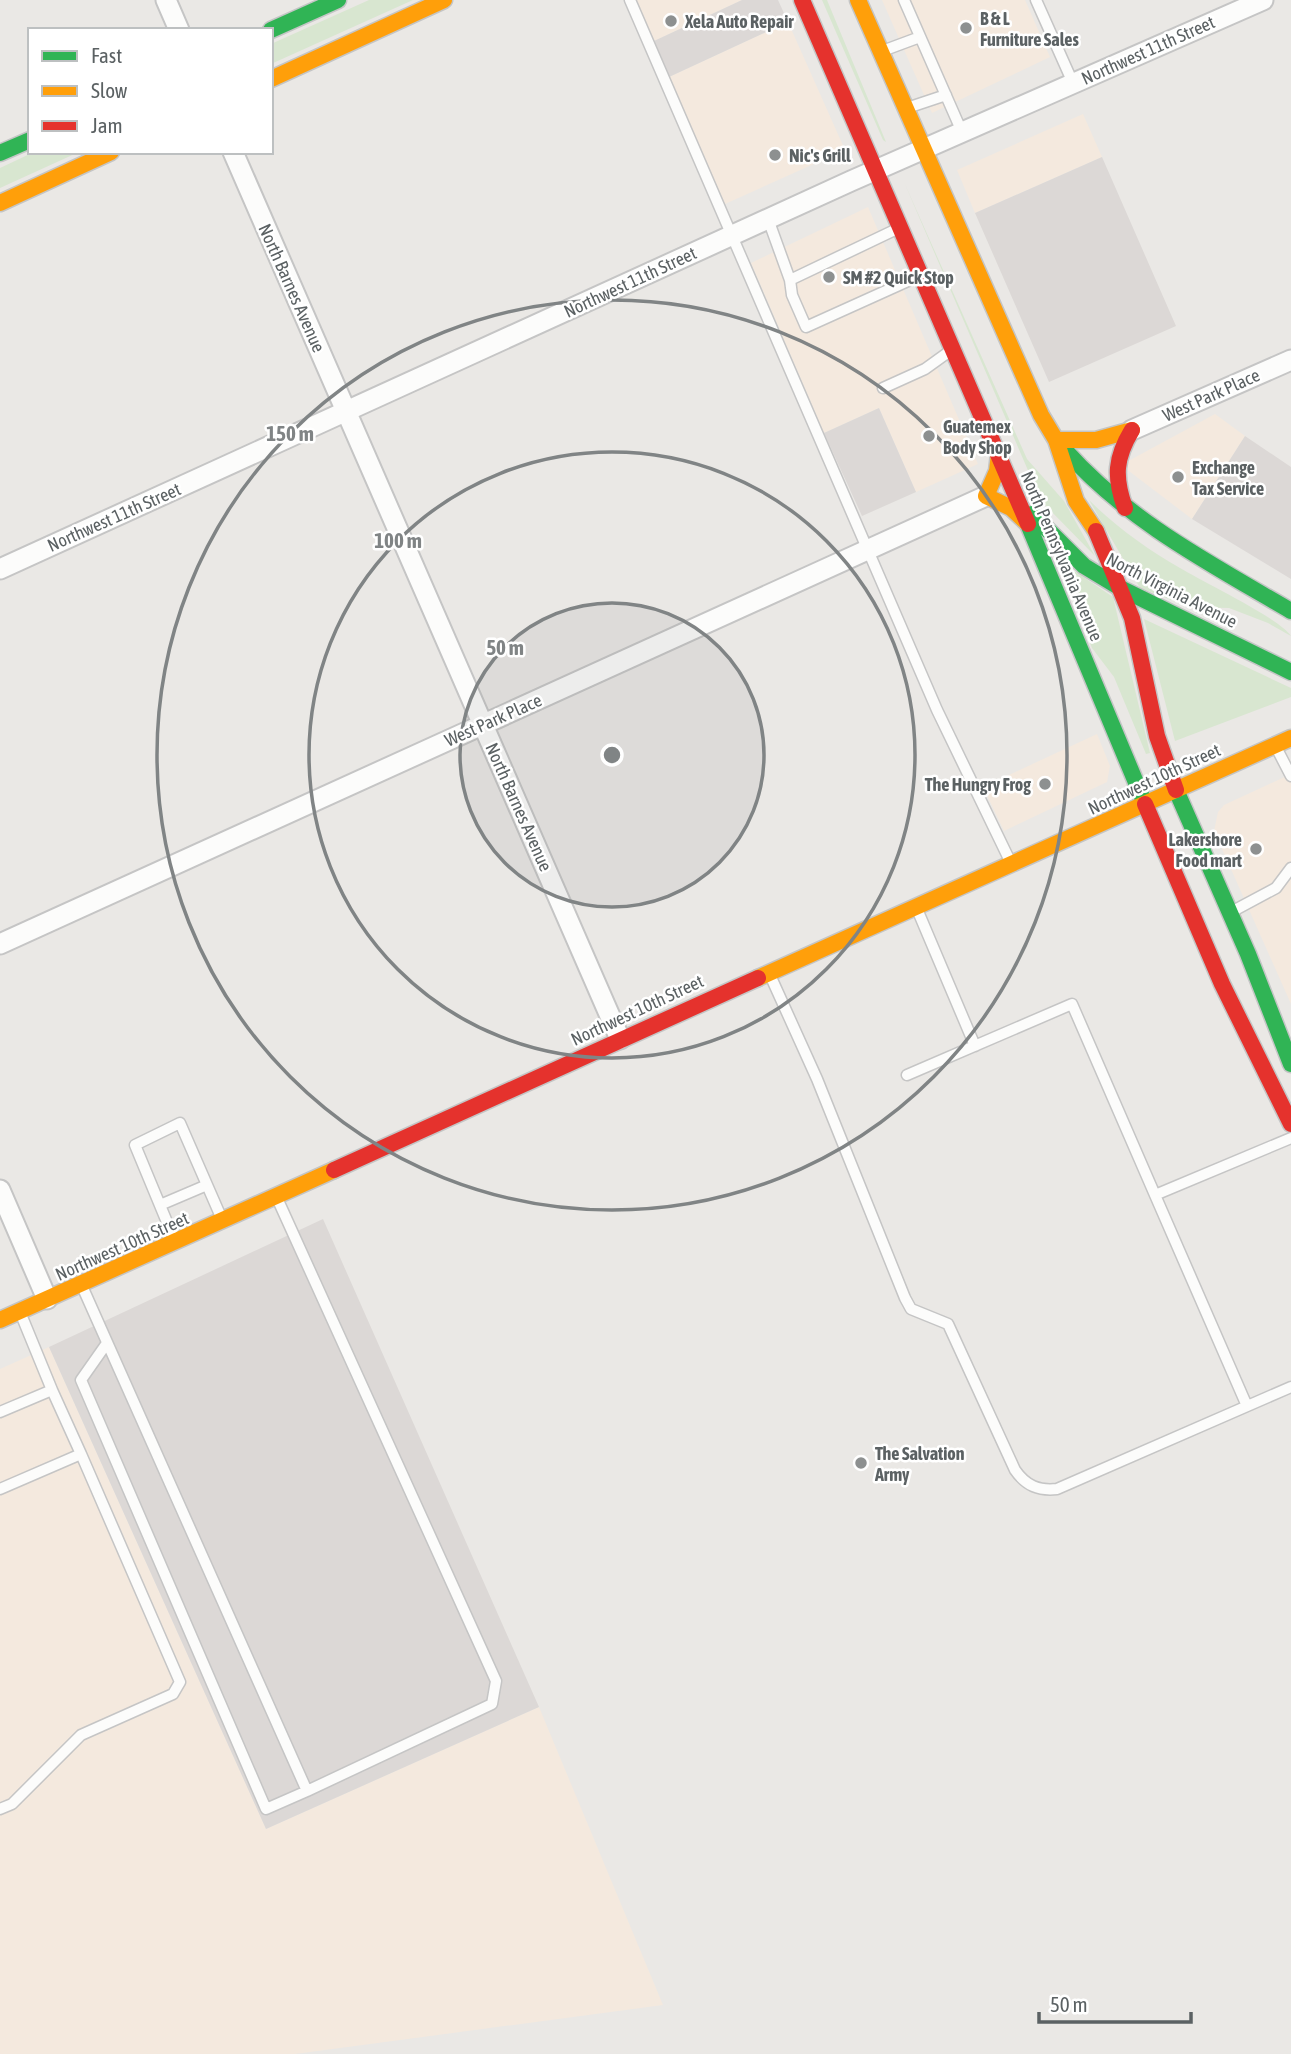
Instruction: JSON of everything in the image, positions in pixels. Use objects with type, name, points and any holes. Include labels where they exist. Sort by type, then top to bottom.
[{"type":"main road","points":[[273,29],[338,0]]},
{"type":"main road","points":[[273,78],[444,0]]},
{"type":"main road","name":"North Pennsylvania Avenue","points":[[802,0],[999,454],[1222,984],[1291,1124]]},
{"type":"main road","name":"North Pennsylvania Avenue","points":[[858,0],[1037,405],[1056,440],[1076,501],[1097,533],[1122,589],[1132,618],[1157,736],[1176,790],[1288,1046],[1291,1064]]},
{"type":"main road","points":[[0,153],[28,141]]},
{"type":"main road","points":[[0,203],[107,154]]},
{"type":"main road","points":[[1056,440],[1096,440],[1132,430]]},
{"type":"main road","points":[[1125,508],[1114,472],[1119,450],[1132,430]]},
{"type":"main road","points":[[1056,440],[1087,475],[1157,533],[1291,611]]},
{"type":"main road","points":[[999,454],[997,471],[986,496],[1011,508],[1028,524]]},
{"type":"main road","name":"North Virginia Avenue","points":[[1017,497],[1084,566],[1122,589],[1191,620],[1291,672]]},
{"type":"main road","name":"Northwest 10th Street","points":[[0,1321],[277,1198],[769,971],[917,908],[1291,738]]},
{"type":"street","points":[[166,0],[178,28]]},
{"type":"street","name":"Northwest 11th Street","points":[[0,569],[924,148],[1263,0]]},
{"type":"street","name":"North Barnes Avenue","points":[[234,154],[620,1039]]},
{"type":"street","name":"West Park Place","points":[[1132,430],[1291,360]]},
{"type":"street","name":"West Park Place","points":[[0,944],[986,496]]},
{"type":"street","points":[[0,1190],[47,1299]]},
{"type":"lane","points":[[630,0],[937,710],[1012,865]]},
{"type":"lane","points":[[904,0],[962,132]]},
{"type":"lane","points":[[1036,0],[1073,83]]},
{"type":"lane","points":[[881,52],[920,37]]},
{"type":"lane","points":[[906,108],[946,95]]},
{"type":"lane","points":[[768,219],[790,280],[792,295],[806,327],[921,275]]},
{"type":"lane","points":[[790,280],[900,228]]},
{"type":"lane","points":[[883,388],[925,369],[953,349]]},
{"type":"lane","points":[[1275,745],[1291,776]]},
{"type":"lane","points":[[1230,913],[1276,888],[1291,868]]},
{"type":"lane","points":[[917,908],[975,1046]]},
{"type":"lane","points":[[769,971],[817,1079],[905,1298],[911,1309],[948,1324],[1015,1471],[1027,1483],[1034,1488],[1057,1489],[1291,1387]]},
{"type":"lane","points":[[907,1075],[1072,1004],[1247,1406]]},
{"type":"lane","points":[[176,1243],[135,1145],[180,1124],[223,1222]]},
{"type":"lane","points":[[1155,1195],[1291,1138]]},
{"type":"lane","points":[[160,1205],[207,1185]]},
{"type":"lane","points":[[107,1343],[81,1380],[267,1809],[492,1704],[496,1681],[277,1198]]},
{"type":"lane","points":[[82,1286],[307,1791]]},
{"type":"lane","points":[[0,1809],[12,1804],[81,1735],[173,1694],[180,1682],[19,1312]]},
{"type":"lane","points":[[0,1412],[52,1390]]},
{"type":"lane","points":[[0,1489],[81,1454]]},
{"type":"shaded area","name":"Xela Auto Repair","points":[[636,0],[742,0],[654,41]]},
{"type":"shaded area","points":[[742,0],[778,0],[788,22],[669,77],[654,41]]},
{"type":"shaded area","name":"B & L Furniture Sales","points":[[882,0],[1025,0],[1050,57],[932,113]]},
{"type":"shaded area","points":[[788,22],[845,150],[725,204],[669,77]]},
{"type":"shaded area","points":[[1083,114],[1102,157],[975,213],[957,170]]},
{"type":"shaded area","points":[[1102,157],[1176,326],[1049,382],[975,213]]},
{"type":"shaded area","points":[[868,207],[978,464],[916,492],[879,408],[824,433],[751,263]]},
{"type":"shaded area","points":[[879,408],[916,492],[862,516],[824,433]]},
{"type":"shaded area","name":"Exchange Tax Service","points":[[1215,414],[1245,436],[1192,519],[1121,465]]},
{"type":"shaded area","points":[[1245,436],[1291,467],[1291,579],[1192,519]]},
{"type":"shaded area","name":"The Hungry Frog","points":[[1097,734],[1110,766],[1107,782],[1004,831],[983,787]]},
{"type":"shaded area","name":"Lakershore Food mart","points":[[1291,774],[1291,1004],[1214,831],[1218,812],[1224,805]]},
{"type":"shaded area","points":[[323,1219],[539,1707],[266,1829],[49,1347]]},
{"type":"shaded area","points":[[49,1347],[266,1829],[539,1707],[663,2005],[295,2054],[0,2054],[0,1369]]},
{"type":"green space","points":[[369,0],[413,0],[273,63],[273,43]]},
{"type":"green space","points":[[822,0],[827,0],[886,142],[883,140]]},
{"type":"green space","points":[[30,154],[75,154],[0,188],[0,168]]},
{"type":"green space","points":[[904,182],[1027,459],[1064,501],[1095,556],[1046,506],[1030,475]]},
{"type":"green space","points":[[1089,500],[1144,545],[1257,610],[1284,628],[1291,636],[1268,623],[1229,608],[1190,607],[1140,588]]},
{"type":"green space","points":[[1058,560],[1113,597],[1150,753],[1146,754],[1114,677],[1092,648]]},
{"type":"green space","points":[[1144,619],[1291,688],[1291,697],[1175,741]]},
{"type":"traffic: fast","points":[[273,29],[338,0]]},
{"type":"traffic: fast","points":[[0,153],[28,141]]},
{"type":"traffic: fast","points":[[1064,449],[1089,475],[1142,519],[1200,558],[1291,611]]},
{"type":"traffic: fast","points":[[1032,514],[1084,566],[1122,589],[1291,672]]},
{"type":"traffic: fast","points":[[1028,524],[1145,804]]},
{"type":"traffic: fast","points":[[1176,790],[1248,954],[1291,1064]]},
{"type":"traffic: slow","points":[[273,78],[444,0]]},
{"type":"traffic: slow","points":[[858,0],[1041,415],[1056,440],[1076,501],[1096,531]]},
{"type":"traffic: slow","points":[[0,203],[107,154]]},
{"type":"traffic: slow","points":[[1056,440],[1096,440],[1132,430]]},
{"type":"traffic: slow","points":[[999,454],[997,471],[986,496],[1011,508],[1027,523]]},
{"type":"traffic: slow","points":[[758,978],[1291,738]]},
{"type":"traffic: slow","points":[[0,1320],[334,1170]]},
{"type":"traffic: jam","points":[[802,0],[1028,524]]},
{"type":"traffic: jam","points":[[1125,508],[1119,487],[1118,468],[1122,450],[1132,430]]},
{"type":"traffic: jam","points":[[1096,531],[1132,618],[1157,736],[1176,790]]},
{"type":"traffic: jam","points":[[1145,804],[1222,984],[1291,1124]]},
{"type":"traffic: jam","points":[[334,1170],[758,978]]},
{"type":"place","name":"Xela Auto Repair","points":[[671,21]]},
{"type":"place","name":"B & L Furniture Sales","points":[[966,28]]},
{"type":"place","name":"Nic's Grill","points":[[775,155]]},
{"type":"place","name":"SM #2 Quick Stop","points":[[829,277]]},
{"type":"place","name":"Guatemex Body Shop","points":[[929,436]]},
{"type":"place","name":"Exchange Tax Service","points":[[1178,477]]},
{"type":"place","name":"The Hungry Frog","points":[[1045,784]]},
{"type":"place","name":"Lakershore Food mart","points":[[1256,849]]},
{"type":"place","name":"The Salvation Army","points":[[861,1463]]}]
